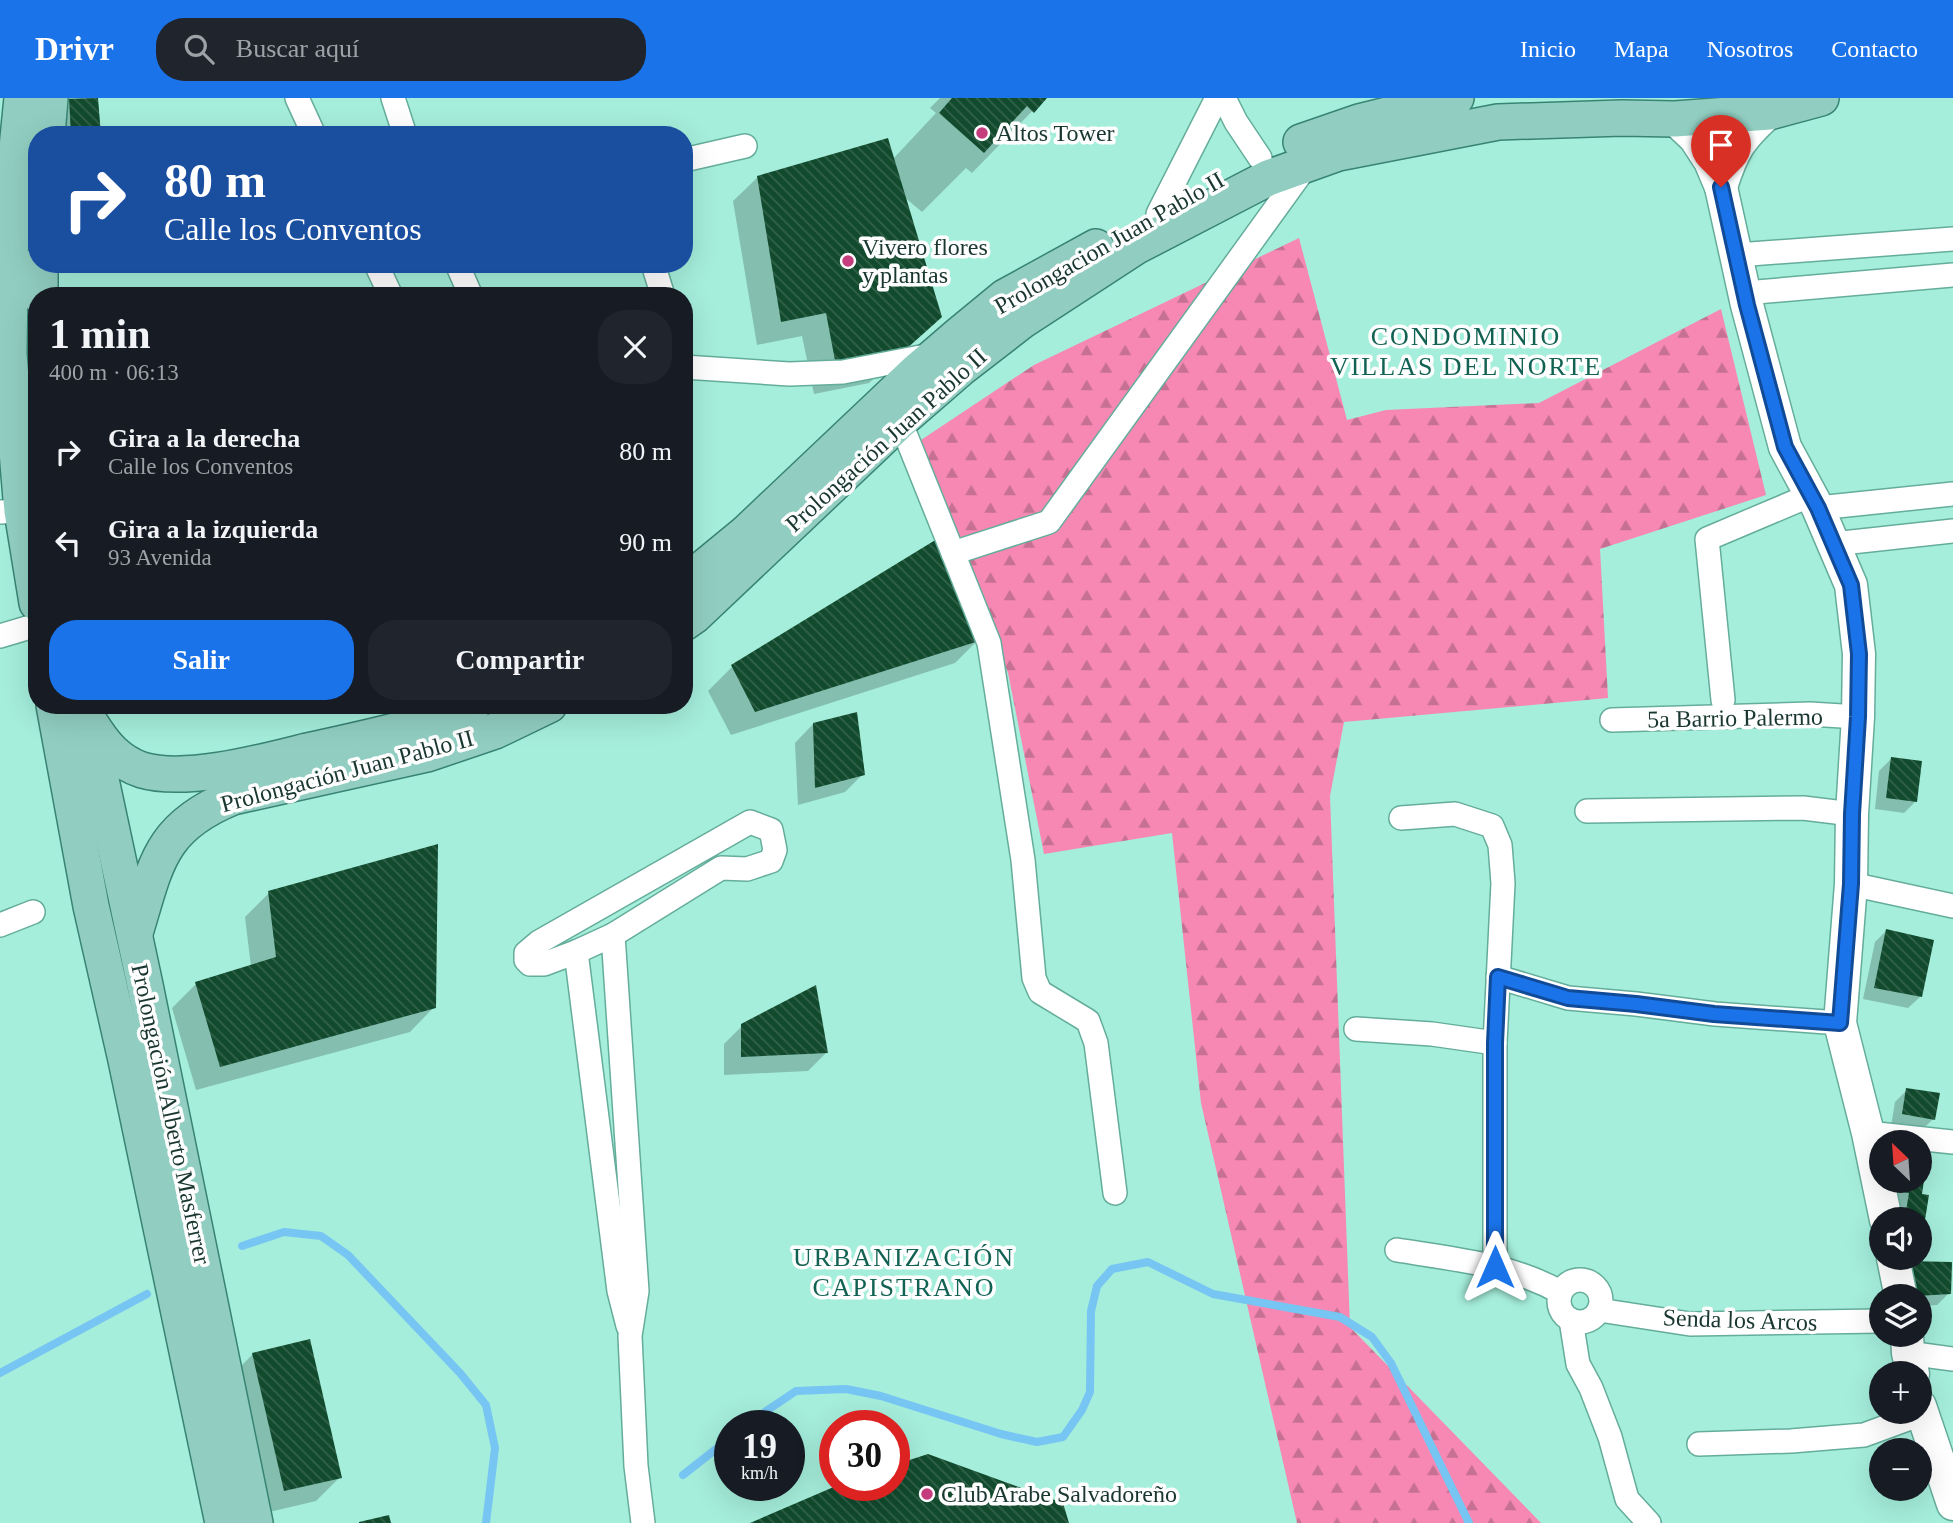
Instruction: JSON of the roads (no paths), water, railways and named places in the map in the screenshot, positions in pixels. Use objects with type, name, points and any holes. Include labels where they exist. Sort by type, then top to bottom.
[{"type":"main road","points":[[22,98],[11,208],[11,512],[28,572]]},
{"type":"main road","points":[[48,126],[50,98]]},
{"type":"main road","name":"Prolongacion Juan Pablo II","points":[[693,577],[746,533],[937,353],[1005,297],[1260,158],[1359,122],[1456,98]]},
{"type":"main road","name":"Prolongación Juan Pablo II","points":[[693,617],[900,421],[1023,320],[1135,247],[1268,178],[1338,153],[1498,122],[1675,119],[1769,113],[1821,98]]},
{"type":"main road","name":"Prolongación Alberto Masferrer","points":[[56,714],[91,906],[223,1523]]},
{"type":"main road","name":"Prolongación Alberto Masferrer","points":[[86,714],[255,1523]]},
{"type":"main road","points":[[87,714],[104,744],[114,754],[141,769],[163,774],[250,765],[419,724],[447,714]]},
{"type":"main road","name":"Prolongación Juan Pablo II","points":[[134,936],[159,857],[166,845],[185,824],[210,806],[233,797],[427,754],[495,731],[530,714]]},
{"type":"street","points":[[297,98],[310,126]]},
{"type":"street","points":[[393,98],[402,126]]},
{"type":"street","points":[[1158,214],[1217,98]]},
{"type":"street","points":[[1224,98],[1260,158]]},
{"type":"street","points":[[1721,187],[1730,158],[1746,133],[1769,113]]},
{"type":"street","points":[[1675,119],[1695,138],[1710,161],[1721,187],[1747,305],[1785,447],[1815,501],[1851,585],[1859,654],[1858,717],[1851,884],[1840,1023],[1883,1207]]},
{"type":"street","points":[[693,158],[746,146]]},
{"type":"street","points":[[953,553],[1049,522],[1309,162]]},
{"type":"street","points":[[1737,255],[1953,239]]},
{"type":"street","points":[[1745,293],[1953,275]]},
{"type":"street","points":[[693,366],[789,374],[843,372],[937,353]]},
{"type":"street","points":[[900,421],[989,643],[1023,860],[1034,978],[1040,992],[1088,1021],[1096,1043],[1115,1193]]},
{"type":"street","points":[[1723,701],[1707,539],[1815,501],[1953,494]]},
{"type":"street","points":[[1833,544],[1953,531]]},
{"type":"street","points":[[0,636],[28,628]]},
{"type":"street","name":"5a Barrio Palermo","points":[[1612,720],[1810,714],[1858,717]]},
{"type":"street","points":[[1587,811],[1803,807],[1852,814]]},
{"type":"street","points":[[1401,818],[1455,814],[1492,826],[1500,845],[1503,883],[1495,1043],[1495,1267]]},
{"type":"street","points":[[750,822],[771,830],[775,850],[771,861],[747,869],[721,868],[613,935],[544,964],[530,964],[526,960],[526,953],[539,942],[750,822]]},
{"type":"street","points":[[1851,884],[1953,906]]},
{"type":"street","points":[[0,925],[33,912]]},
{"type":"street","points":[[613,935],[637,1291],[630,1336]]},
{"type":"street","points":[[576,952],[619,1291],[630,1336],[636,1466],[643,1523]]},
{"type":"street","points":[[1498,977],[1568,998],[1714,1014],[1840,1023]]},
{"type":"street","points":[[1356,1029],[1432,1034],[1495,1043]]},
{"type":"street","points":[[1868,1133],[1953,1142]]},
{"type":"street","points":[[1397,1250],[1495,1267],[1540,1281],[1560,1292]]},
{"type":"street","points":[[1572,1281],[1589,1281],[1600,1293],[1599,1310],[1587,1321],[1571,1320],[1559,1308],[1560,1292],[1572,1281]]},
{"type":"street","name":"Senda los Arcos","points":[[1599,1310],[1690,1324],[1869,1321]]},
{"type":"street","points":[[1571,1320],[1578,1364],[1591,1388],[1610,1437],[1627,1499],[1649,1523]]},
{"type":"street","points":[[1909,1354],[1953,1359]]},
{"type":"street","points":[[1699,1444],[1864,1435],[1889,1424]]},
{"type":"street","points":[[1926,1424],[1953,1504]]},
{"type":"waterway","points":[[242,1246],[284,1232],[321,1236],[348,1255],[460,1373],[486,1405],[495,1448],[486,1523]]},
{"type":"waterway","points":[[768,1410],[796,1391],[846,1389],[881,1396],[1001,1434],[1037,1442],[1063,1437],[1082,1410],[1090,1392],[1091,1311],[1097,1286],[1112,1269],[1148,1262],[1213,1294],[1340,1317],[1372,1337],[1391,1363],[1469,1523]]},
{"type":"waterway","points":[[0,1373],[147,1294]]},
{"type":"waterway","points":[[683,1475],[714,1451]]},
{"type":"place","name":"Altos Tower","points":[[982,133]]},
{"type":"place","name":"Vivero flores y plantas","points":[[848,261]]},
{"type":"place","name":"Club Arabe Salvadoreño","points":[[927,1494]]},
{"type":"district","name":"CONDOMINIO VILLAS DEL NORTE","points":[[1466,351]]},
{"type":"district","name":"URBANIZACIÓN CAPISTRANO","points":[[904,1272]]}]
